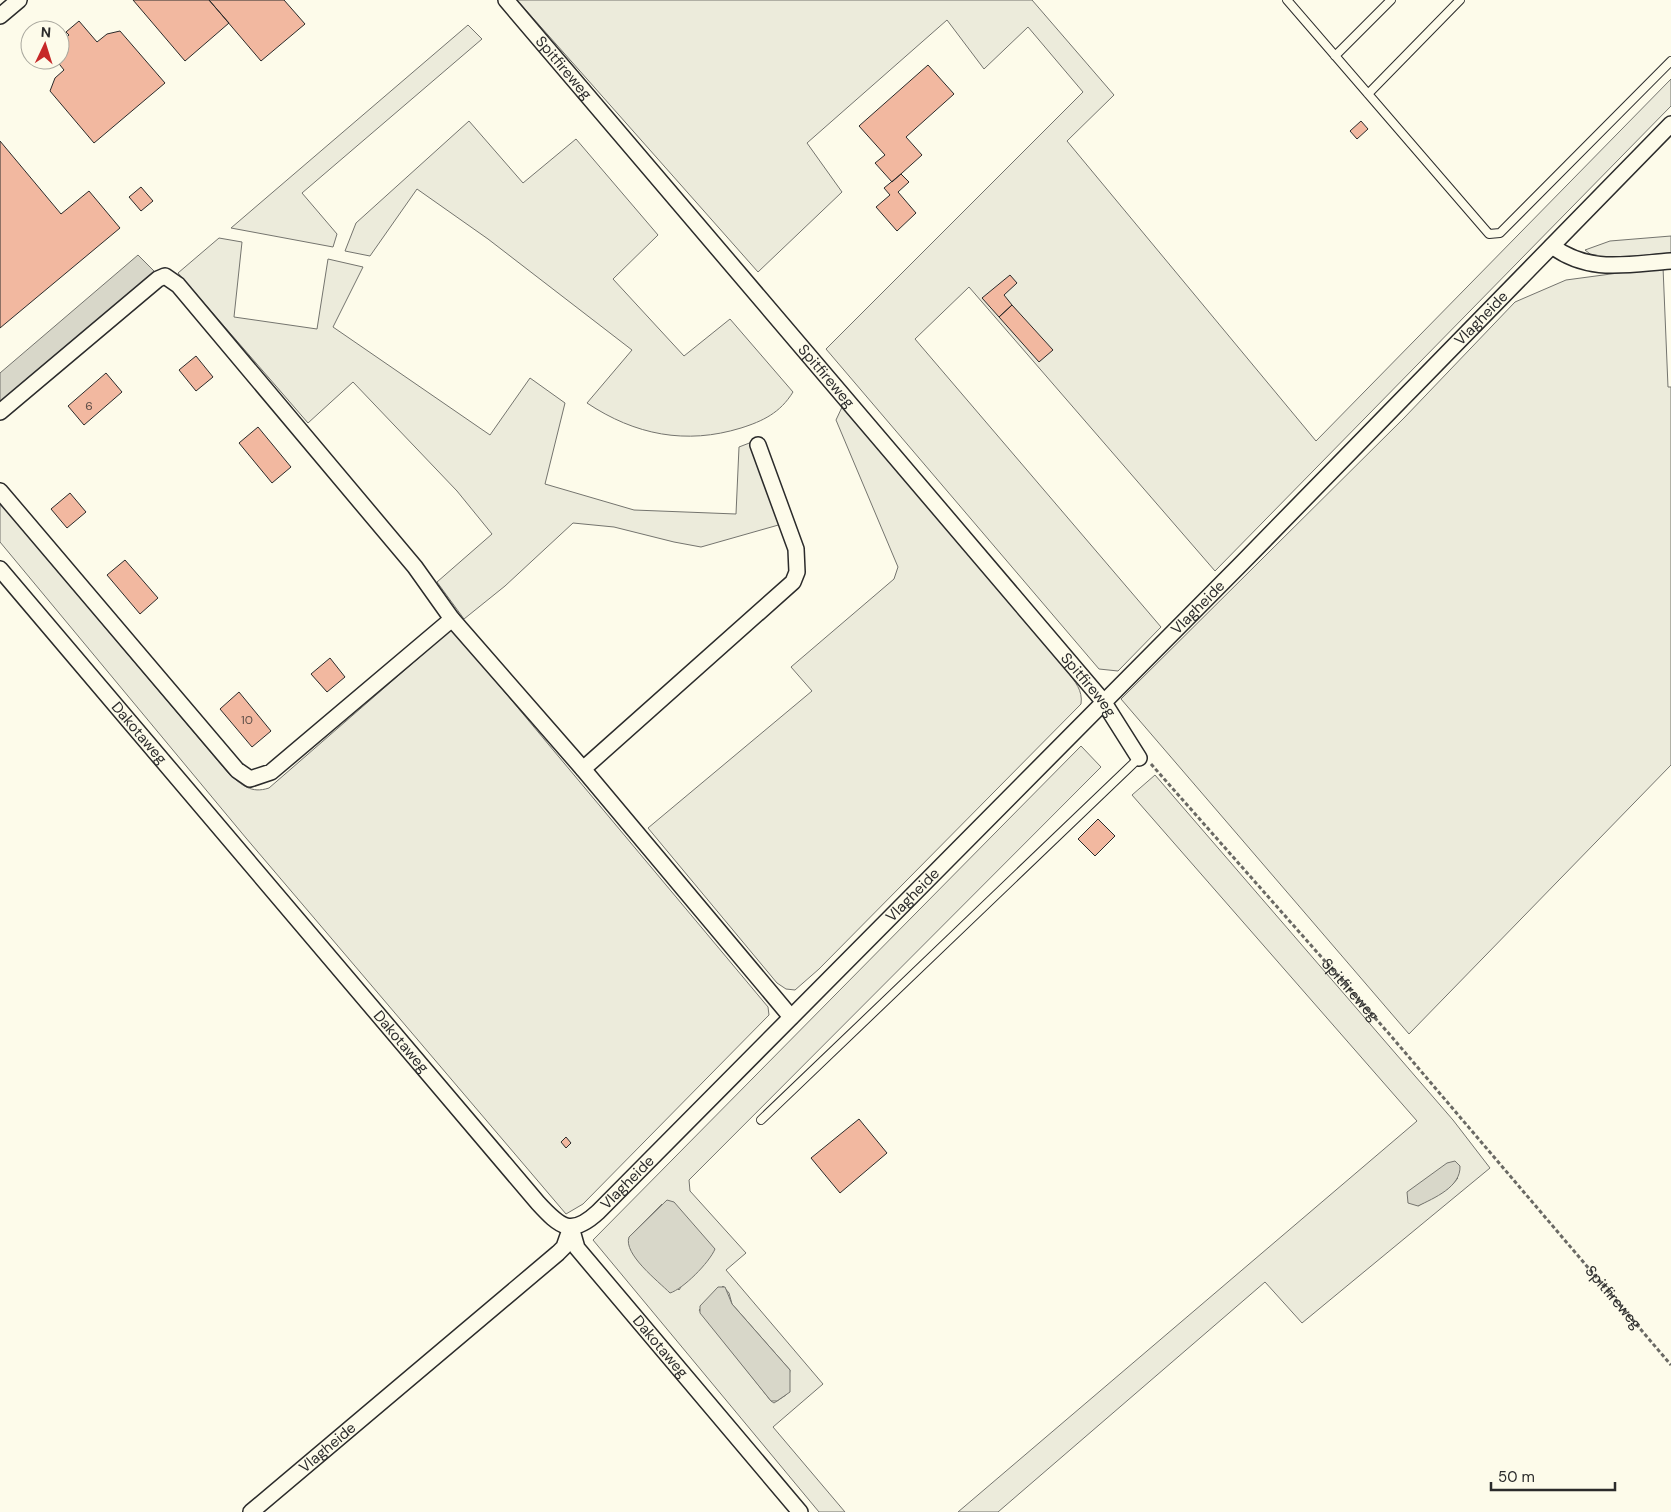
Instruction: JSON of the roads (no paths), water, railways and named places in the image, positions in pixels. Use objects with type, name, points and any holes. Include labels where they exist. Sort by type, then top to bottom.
[{"type":"street","points":[[0,16],[19,0]]},
{"type":"street","name":"Spitfireweg","points":[[506,0],[1103,701],[1139,758]]},
{"type":"street","name":"Vlagheide","points":[[251,1512],[558,1253],[564,1247],[571,1227],[588,1222],[1241,564],[1671,124]]},
{"type":"street","points":[[1552,246],[1577,262],[1605,266],[1671,261]]},
{"type":"street","points":[[0,412],[158,278],[165,276],[178,286],[415,567],[452,619],[583,769],[791,1017]]},
{"type":"street","points":[[583,769],[793,582],[798,572],[796,549],[758,445]]},
{"type":"street","points":[[0,491],[237,770],[250,779],[272,772],[452,619]]},
{"type":"street","name":"Dakotaweg","points":[[0,568],[538,1203],[554,1221],[571,1227],[577,1248],[800,1512]]},
{"type":"lane","points":[[1287,0],[1489,234],[1500,233],[1671,61]]},
{"type":"lane","points":[[1335,56],[1390,0]]},
{"type":"lane","points":[[1368,94],[1460,0]]},
{"type":"lane","points":[[762,1120],[1139,758]]}]
